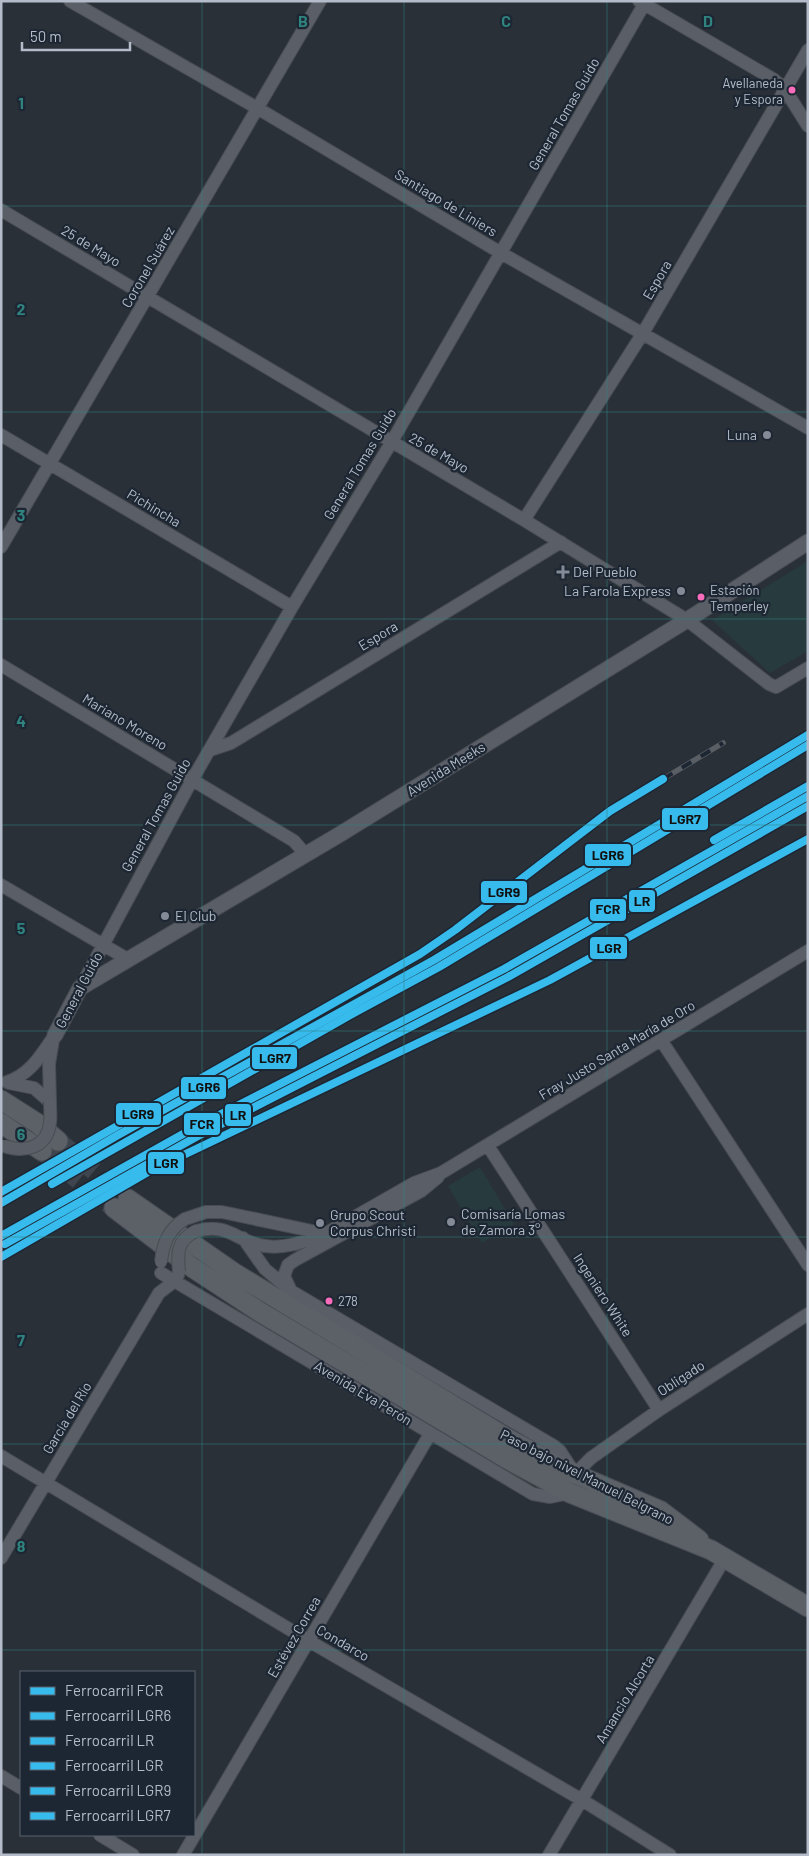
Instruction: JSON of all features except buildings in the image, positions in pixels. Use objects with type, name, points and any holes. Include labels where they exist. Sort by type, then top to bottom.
[{"type":"main road","points":[[3,1088],[37,1123],[58,1141]]},
{"type":"main road","points":[[1,1124],[42,1151]]},
{"type":"main road","name":"Paso bajo nivel Manuel Belgrano","points":[[121,1203],[512,1441],[575,1474],[661,1511],[718,1554],[570,1493],[509,1460],[260,1312],[193,1268],[121,1203]]},
{"type":"main road","points":[[718,1554],[808,1607]]},
{"type":"street","name":"Santiago de Liniers","points":[[70,1],[257,108],[501,253],[808,428]]},
{"type":"street","name":"Coronel Suárez","points":[[1,547],[320,1]]},
{"type":"street","points":[[643,2],[773,79],[784,88],[808,126]]},
{"type":"street","name":"General Tomas Guido","points":[[103,944],[192,780],[292,607],[391,443],[643,2]]},
{"type":"street","name":"Espora","points":[[524,520],[643,333],[784,88],[808,50]]},
{"type":"street","name":"25 de Mayo","points":[[1,210],[391,443],[561,542],[687,620],[769,684],[776,687],[808,668]]},
{"type":"street","name":"Pichincha","points":[[1,435],[292,607]]},
{"type":"street","name":"Espora","points":[[210,750],[231,743],[561,542]]},
{"type":"street","name":"Avenida Meeks","points":[[80,988],[306,855],[687,620],[808,542]]},
{"type":"street","name":"Mariano Moreno","points":[[1,665],[294,841],[306,855]]},
{"type":"street","points":[[1,885],[129,960]]},
{"type":"street","name":"General Guido","points":[[3,1088],[26,1072],[54,1035],[103,944]]},
{"type":"street","name":"Fray Justo Santa María de Oro","points":[[291,1291],[284,1276],[288,1265],[327,1237],[414,1183],[441,1174],[808,952]]},
{"type":"street","name":"General Guido","points":[[3,1146],[16,1150],[25,1150],[41,1142],[49,1129],[49,1064],[54,1035]]},
{"type":"street","points":[[661,1040],[808,1265]]},
{"type":"street","points":[[3,1088],[34,1088],[50,1102]]},
{"type":"street","name":"Ingeniero White","points":[[488,1146],[659,1410]]},
{"type":"street","name":"García del Río","points":[[159,1293],[165,1239],[171,1230],[185,1219],[206,1212],[222,1212],[327,1237]]},
{"type":"street","points":[[177,1276],[178,1250],[184,1239],[196,1231],[219,1228],[265,1246],[281,1246],[327,1237]]},
{"type":"street","points":[[243,1238],[264,1270],[291,1291],[554,1446],[560,1451],[575,1474]]},
{"type":"street","name":"Avenida Eva Perón","points":[[161,1268],[177,1276],[430,1434],[533,1494],[550,1497],[570,1493]]},
{"type":"street","name":"García del Río","points":[[1,1558],[159,1293],[177,1276]]},
{"type":"street","name":"Obligado","points":[[575,1474],[591,1458],[659,1410],[808,1314]]},
{"type":"street","name":"Estévez Correa","points":[[195,1835],[430,1434]]},
{"type":"street","name":"Condarco","points":[[1,1456],[309,1641],[582,1800],[670,1855]]},
{"type":"street","name":"Amancio Alcorta","points":[[549,1855],[582,1800],[718,1554]]},
{"type":"street","points":[[1,1776],[20,1787]]},
{"type":"street","points":[[102,1836],[133,1855]]},
{"type":"street","name":"Estévez Correa","points":[[183,1855],[194,1836]]},
{"type":"green space","points":[[808,561],[808,651],[770,673],[712,620]]},
{"type":"green space","points":[[480,1167],[514,1224],[482,1243],[448,1186]]},
{"type":"tunnel","points":[[58,1141],[128,1199]]},
{"type":"tunnel","points":[[42,1151],[114,1208]]},
{"type":"railway","points":[[663,779],[723,743]]},
{"type":"rail line","name":"LGR6","points":[[1,1203],[118,1135],[434,960],[808,735]]},
{"type":"rail line","name":"LGR7","points":[[52,1184],[352,1014],[439,967],[808,745]]},
{"type":"rail line","name":"LGR9","points":[[1,1192],[420,954],[455,930],[610,811],[663,779]]},
{"type":"rail line","name":"LGR6","points":[[714,840],[808,786]]},
{"type":"rail line","name":"FCR","points":[[1,1236],[192,1129],[504,969],[808,796]]},
{"type":"rail line","name":"LR","points":[[5,1244],[196,1137],[508,977],[808,806]]},
{"type":"rail line","name":"LGR","points":[[1,1257],[148,1172],[550,980],[808,839]]},
{"type":"place","name":"Avellaneda y Espora","points":[[792,90]]},
{"type":"place","name":"Luna","points":[[767,435]]},
{"type":"place","name":"Del Pueblo","points":[[563,572]]},
{"type":"place","name":"La Farola Express","points":[[681,591]]},
{"type":"place","name":"Estación Temperley","points":[[701,597]]},
{"type":"place","name":"El Club","points":[[165,916]]},
{"type":"place","name":"Comisaría Lomas de Zamora 3°","points":[[451,1222]]},
{"type":"place","name":"Grupo Scout Corpus Christi","points":[[320,1223]]},
{"type":"place","name":"278","points":[[329,1301]]}]
